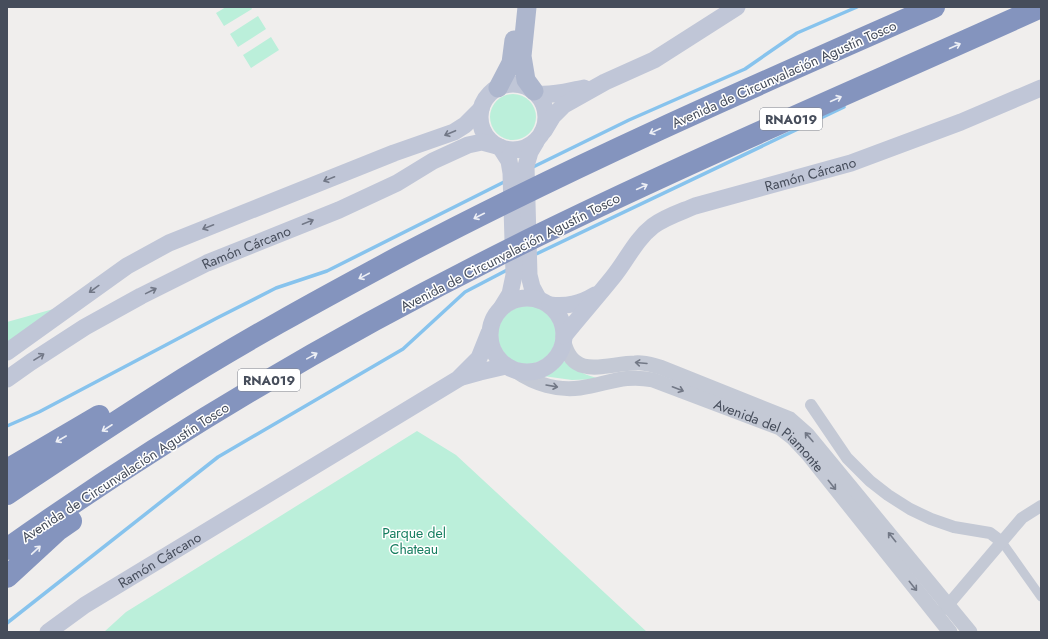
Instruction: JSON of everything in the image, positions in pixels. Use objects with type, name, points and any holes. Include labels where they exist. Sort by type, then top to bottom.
[{"type":"highway","name":"Avenida de Circunvalación Agustín Tosco","points":[[7,494],[157,396],[335,292],[395,260],[539,186],[736,94],[934,7]]},
{"type":"highway","name":"Avenida de Circunvalación Agustín Tosco","points":[[7,549],[152,452],[303,360],[383,316],[536,237],[746,138],[1041,7]]},
{"type":"highway","points":[[7,470],[139,391],[232,351]]},
{"type":"highway","points":[[7,577],[58,530],[94,504],[152,452]]},
{"type":"main road","points":[[498,88],[510,64],[519,7]]},
{"type":"main road","points":[[481,110],[480,118],[483,130],[490,141],[499,146],[510,150],[519,150],[528,147],[540,136],[546,121],[546,111],[543,102],[526,80],[522,56],[527,7]]},
{"type":"main road","points":[[521,275],[544,302],[556,312],[564,330],[564,339],[557,356],[546,367],[537,371],[526,372],[511,368],[499,360],[493,352],[489,333],[493,319],[521,275],[518,169],[553,116],[564,105],[605,82],[654,60],[737,7]]},
{"type":"main road","points":[[7,352],[127,266],[169,244],[394,153],[454,132],[465,125],[481,110],[488,97],[498,88],[507,84],[517,84],[548,95],[605,82]]},
{"type":"main road","name":"Ramón Cárcano","points":[[564,339],[617,272],[630,251],[641,238],[653,226],[672,215],[695,206],[850,163],[961,122],[1041,88]]},
{"type":"main road","name":"Ramón Cárcano","points":[[7,379],[85,327],[141,296],[207,263],[339,210],[397,183],[433,161],[468,145],[482,142],[499,146]]},
{"type":"main road","points":[[499,146],[509,161],[518,169]]},
{"type":"main road","name":"Ramón Cárcano","points":[[544,302],[560,307],[576,305],[603,289]]},
{"type":"main road","points":[[502,307],[510,301],[520,298],[530,298],[544,302]]},
{"type":"main road","name":"Ramón Cárcano","points":[[458,379],[478,358],[489,333]]},
{"type":"main road","name":"Ramón Cárcano","points":[[48,632],[85,605],[458,379],[480,372],[511,368]]},
{"type":"street","name":"Avenida del Piamonte","points":[[564,339],[566,352],[579,364],[598,368],[636,362],[649,364],[660,367],[790,419],[807,434],[970,632]]},
{"type":"street","name":"Avenida del Piamonte","points":[[511,368],[530,380],[565,388],[578,388],[629,378],[653,380],[780,428],[793,438],[808,454],[950,632]]},
{"type":"street","points":[[811,405],[847,458],[870,481],[910,509],[931,519],[954,527],[990,533],[1002,542],[1041,597]]},
{"type":"street","points":[[936,615],[948,605],[1022,518],[1041,506]]},
{"type":"green space","points":[[226,7],[251,7],[252,9],[224,26],[216,13]]},
{"type":"green space","points":[[258,16],[266,29],[238,47],[230,34]]},
{"type":"green space","points":[[271,37],[279,50],[251,68],[243,55]]},
{"type":"green space","points":[[508,94],[518,94],[526,98],[532,104],[536,112],[536,122],[532,130],[526,136],[518,140],[508,140],[500,136],[494,130],[490,122],[490,112],[494,104],[500,98]]},
{"type":"green space","points":[[521,306],[533,306],[548,314],[556,329],[556,341],[548,356],[533,364],[521,364],[506,356],[498,341],[498,329],[506,314]]},
{"type":"green space","points":[[57,308],[7,347],[7,322]]},
{"type":"green space","points":[[564,361],[576,370],[600,379],[572,380],[543,376],[557,369]]},
{"type":"green space","name":"Parque del Chateau","points":[[417,431],[456,455],[647,632],[104,632],[126,612]]},
{"type":"waterway","points":[[531,168],[629,120],[745,69],[797,33],[857,7]]},
{"type":"waterway","points":[[534,255],[844,107]]},
{"type":"waterway","points":[[7,426],[39,412],[276,288],[327,271],[506,181]]},
{"type":"waterway","points":[[7,623],[218,457],[403,349],[465,292],[509,269]]}]
